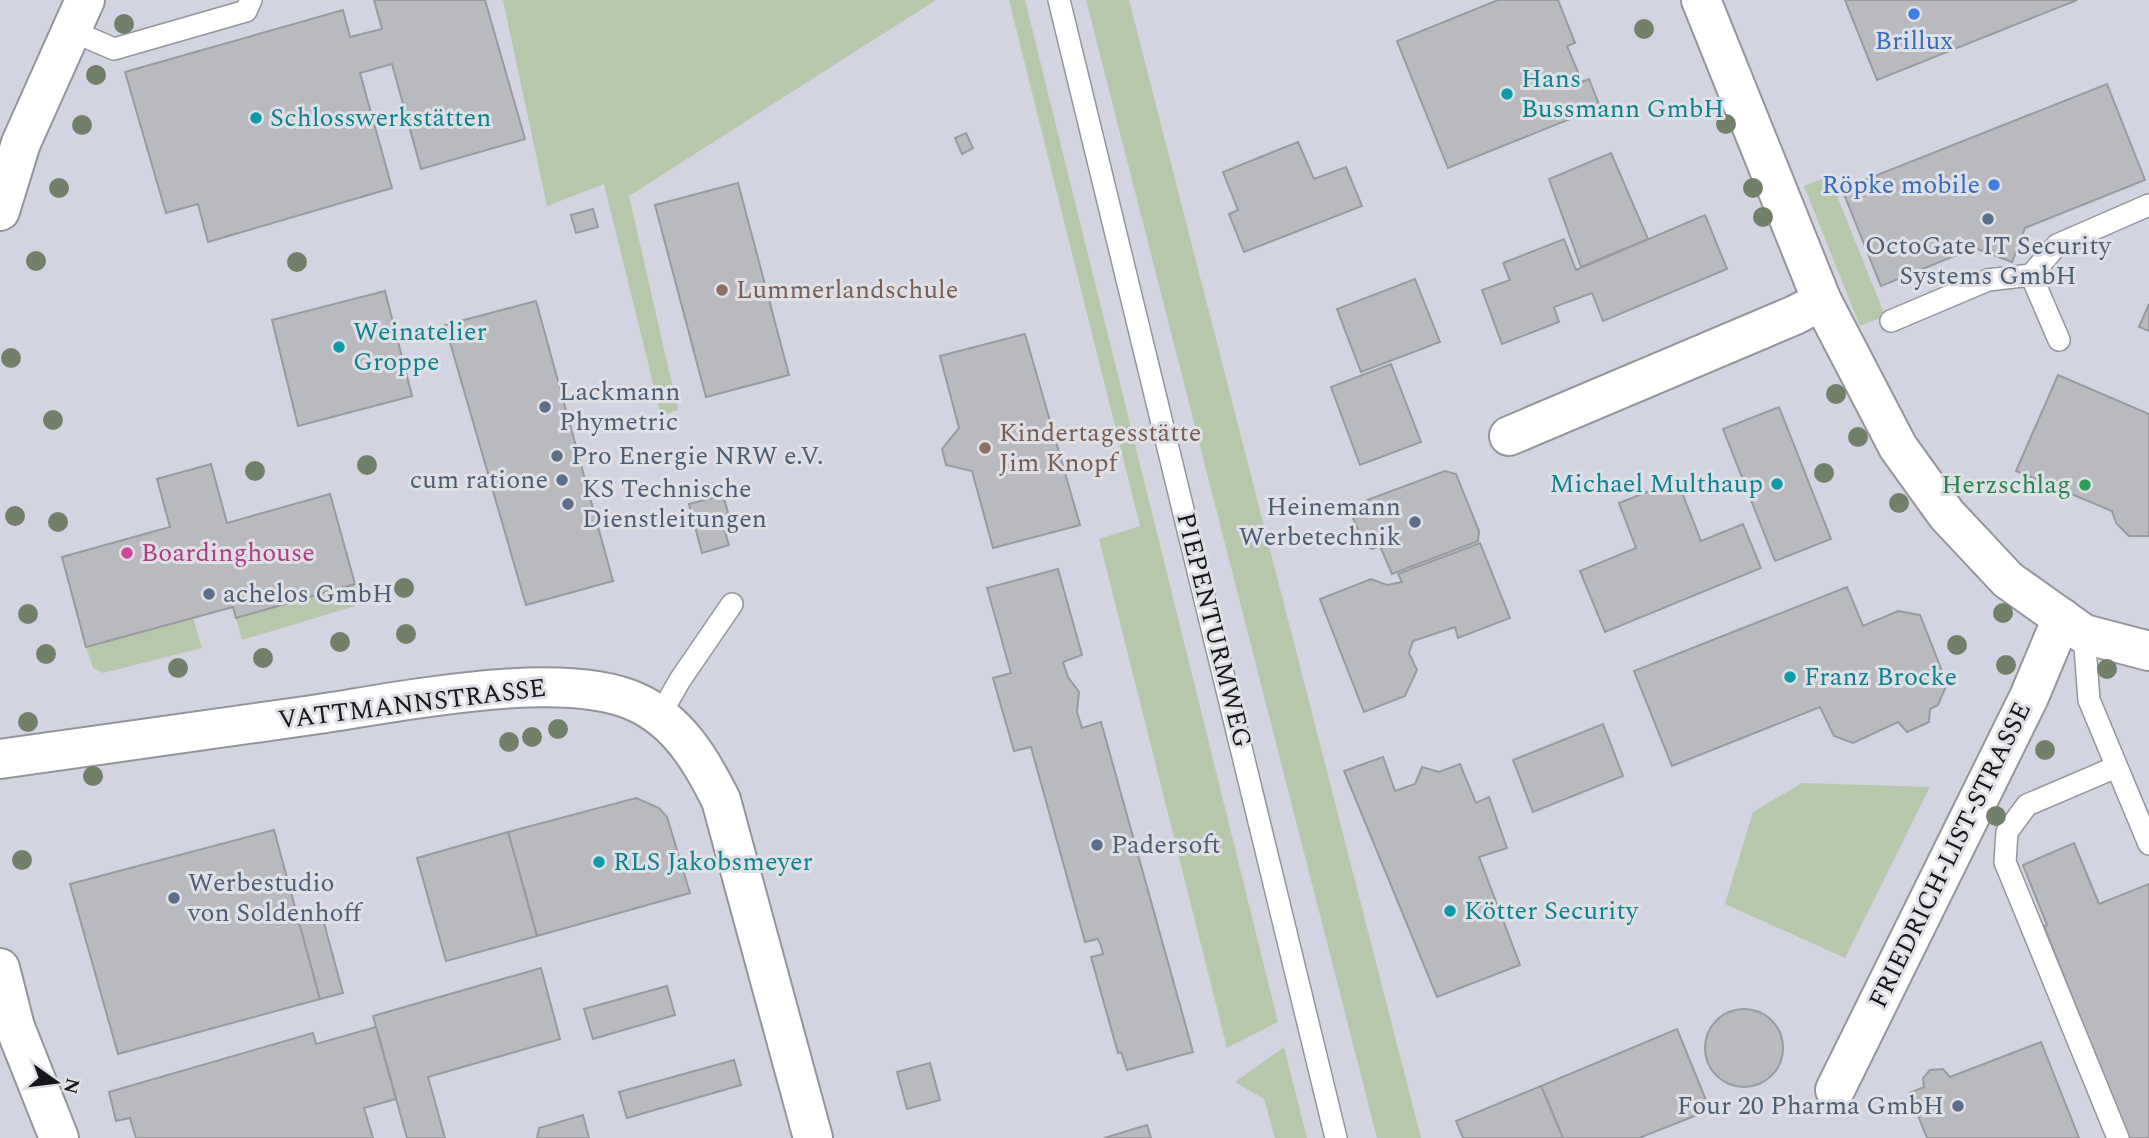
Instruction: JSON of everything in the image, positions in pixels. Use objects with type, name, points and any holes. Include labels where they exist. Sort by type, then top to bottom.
[{"type":"street","points":[[1701,0],[1822,301],[1898,447],[1947,515],[2008,580],[2073,626],[2149,651]]},
{"type":"street","points":[[0,211],[21,143],[80,8]]},
{"type":"street","points":[[1509,436],[1795,315],[1822,301]]},
{"type":"street","name":"FRIEDRICH-LIST-STRASSE","points":[[1835,1090],[2029,697],[2073,626]]},
{"type":"street","name":"VATTMANNSTRASSE","points":[[0,759],[457,694],[577,686],[634,701],[660,715],[702,761],[721,800],[813,1138]]},
{"type":"street","points":[[0,968],[15,1027],[59,1138]]},
{"type":"lane","points":[[80,8],[114,49],[246,11],[251,0]]},
{"type":"lane","name":"PIEPENTURMWEG","points":[[1059,0],[1336,1138]]},
{"type":"lane","points":[[1891,321],[1988,280],[2031,275],[2057,244],[2149,205]]},
{"type":"lane","points":[[2031,275],[2059,340]]},
{"type":"lane","points":[[660,715],[732,604]]},
{"type":"lane","points":[[2073,626],[2089,700],[2149,844]]},
{"type":"lane","points":[[2116,767],[2027,805],[2007,832],[2005,862],[2118,1138]]},
{"type":"shaded area","points":[[0,0],[2149,0],[2149,1138],[0,1138]]},
{"type":"green space","points":[[503,0],[936,0],[629,196],[678,410],[661,416],[604,184],[547,206]]},
{"type":"green space","points":[[1009,0],[1025,0],[1278,1022],[1227,1048],[1099,539],[1140,526]]},
{"type":"green space","points":[[1086,0],[1129,0],[1421,1138],[1377,1138]]},
{"type":"green space","points":[[1829,176],[1885,316],[1860,326],[1804,186]]},
{"type":"green space","points":[[355,584],[355,606],[242,640],[236,618]]},
{"type":"green space","points":[[193,618],[202,648],[103,673],[93,668],[86,647]]},
{"type":"green space","points":[[1802,783],[1930,787],[1845,958],[1725,904],[1753,812]]},
{"type":"green space","points":[[1284,1047],[1307,1138],[1275,1138],[1264,1099],[1235,1082]]},
{"type":"building","name":"Schlosswerkstätten","points":[[374,0],[485,0],[525,139],[421,169],[392,64],[360,73],[392,188],[208,242],[198,204],[166,213],[125,72],[343,10],[350,37],[382,29]]},
{"type":"building","name":"Hans Bussmann GmbH","points":[[1498,0],[1558,0],[1575,43],[1567,46],[1582,82],[1589,79],[1600,107],[1448,168],[1397,41]]},
{"type":"building","points":[[1845,0],[2077,0],[1877,80]]},
{"type":"building","name":"Röpke mobile","points":[[2107,84],[2145,180],[2025,228],[2012,262],[1974,248],[1881,286],[1842,189]]},
{"type":"building","points":[[966,133],[973,148],[962,154],[955,138]]},
{"type":"building","points":[[1298,142],[1314,179],[1346,167],[1362,206],[1244,252],[1229,214],[1238,210],[1223,172]]},
{"type":"building","points":[[1611,153],[1648,239],[1581,267],[1549,179]]},
{"type":"building","name":"Lummerlandschule","points":[[738,183],[789,375],[706,397],[655,205]]},
{"type":"building","points":[[593,209],[598,227],[576,233],[571,215]]},
{"type":"building","points":[[1705,215],[1727,269],[1603,321],[1592,293],[1554,307],[1559,322],[1502,344],[1482,290],[1510,280],[1503,263],[1564,239],[1576,270]]},
{"type":"building","points":[[1415,279],[1440,342],[1361,372],[1337,309]]},
{"type":"building","name":"Weinatelier Groppe","points":[[385,291],[412,396],[298,426],[272,320]]},
{"type":"building","points":[[536,301],[613,581],[526,605],[445,325]]},
{"type":"building","points":[[2149,304],[2149,331],[2139,327]]},
{"type":"building","points":[[1025,334],[1080,525],[993,548],[972,471],[946,465],[942,449],[959,428],[940,356]]},
{"type":"building","points":[[1391,364],[1421,442],[1360,465],[1331,387]]},
{"type":"building","points":[[2058,375],[2149,414],[2149,536],[2129,536],[2116,523],[2112,511],[2016,471]]},
{"type":"building","name":"Michael Multhaup","points":[[1779,407],[1831,539],[1775,561],[1723,429]]},
{"type":"building","points":[[211,464],[227,523],[330,494],[355,584],[236,618],[233,607],[86,647],[62,557],[170,527],[157,479]]},
{"type":"building","name":"Heinemann Werbetechnik","points":[[1445,471],[1456,474],[1479,531],[1478,541],[1392,574],[1380,546],[1372,549],[1364,545],[1351,513],[1359,503]]},
{"type":"building","points":[[1677,480],[1701,541],[1743,524],[1761,568],[1605,632],[1580,571],[1636,548],[1619,503]]},
{"type":"building","points":[[723,495],[731,523],[723,525],[729,545],[702,553],[689,504]]},
{"type":"building","points":[[1480,543],[1510,618],[1458,638],[1455,627],[1413,641],[1409,653],[1417,670],[1405,696],[1364,712],[1320,599],[1371,579],[1387,585],[1402,582],[1398,574]]},
{"type":"building","name":"Padersoft","points":[[1058,569],[1082,655],[1063,662],[1068,677],[1079,692],[1077,712],[1082,728],[1101,722],[1193,1052],[1127,1070],[1121,1052],[1118,1053],[1091,957],[1103,954],[1101,946],[1098,939],[1085,942],[1031,747],[1014,751],[993,678],[1011,673],[987,588]]},
{"type":"building","name":"Franz Brocke","points":[[1847,587],[1863,626],[1898,611],[1920,615],[1947,684],[1938,705],[1930,709],[1929,722],[1907,732],[1898,722],[1853,743],[1834,736],[1820,707],[1672,766],[1634,671]]},
{"type":"building","points":[[1603,724],[1623,776],[1533,812],[1513,760]]},
{"type":"building","name":"Kötter Security","points":[[1383,757],[1395,791],[1415,784],[1422,767],[1439,772],[1460,764],[1476,803],[1489,797],[1507,848],[1479,857],[1520,965],[1437,997],[1344,771]]},
{"type":"building","name":"RLS Jakobsmeyer","points":[[636,798],[659,808],[667,817],[690,893],[537,936],[508,832]]},
{"type":"building","points":[[274,830],[320,999],[118,1054],[70,884]]},
{"type":"building","points":[[508,832],[537,936],[446,961],[417,858]]},
{"type":"building","points":[[2074,843],[2099,904],[2149,884],[2149,1138],[2128,1138],[2044,926],[2047,925],[2023,865]]},
{"type":"building","points":[[322,916],[343,993],[320,999],[299,922]]},
{"type":"building","points":[[541,968],[560,1039],[428,1077],[445,1138],[407,1138],[373,1016]]},
{"type":"building","points":[[667,986],[675,1015],[593,1039],[584,1009]]},
{"type":"building","points":[[1736,1009],[1752,1009],[1766,1015],[1777,1026],[1783,1040],[1783,1056],[1777,1070],[1766,1081],[1752,1087],[1736,1087],[1722,1081],[1711,1070],[1705,1056],[1705,1040],[1711,1026],[1722,1015]]},
{"type":"building","points":[[376,1027],[396,1099],[364,1108],[373,1138],[136,1138],[130,1118],[116,1121],[109,1092],[313,1033],[316,1044]]},
{"type":"building","points":[[1677,1029],[1710,1110],[1639,1138],[1563,1138],[1541,1086]]},
{"type":"building","points":[[2041,1042],[2079,1138],[1927,1138],[1909,1093],[1924,1087],[1923,1078],[1930,1070],[1943,1069],[1950,1077]]},
{"type":"building","points":[[734,1060],[741,1085],[627,1118],[619,1092]]},
{"type":"building","points":[[930,1063],[940,1100],[907,1109],[897,1072]]},
{"type":"building","points":[[1541,1086],[1563,1138],[1463,1138],[1456,1121]]},
{"type":"building","points":[[583,1115],[589,1138],[537,1138],[539,1128]]},
{"type":"building","points":[[1147,1125],[1151,1138],[1104,1138]]},
{"type":"place","name":"Brillux","points":[[1914,14]]},
{"type":"place","name":"Hans Bussmann GmbH","points":[[1507,94]]},
{"type":"place","name":"Schlosswerkstätten","points":[[256,118]]},
{"type":"place","name":"Röpke mobile","points":[[1994,185]]},
{"type":"place","name":"OctoGate IT Security Systems GmbH","points":[[1988,219]]},
{"type":"place","name":"Lummerlandschule","points":[[722,290]]},
{"type":"place","name":"Weinatelier Groppe","points":[[339,347]]},
{"type":"place","name":"Lackmann Phymetric","points":[[545,407]]},
{"type":"place","name":"Kindertagesstätte Jim Knopf","points":[[985,448]]},
{"type":"place","name":"Pro Energie NRW e.V.","points":[[557,456]]},
{"type":"place","name":"cum ratione","points":[[562,480]]},
{"type":"place","name":"Michael Multhaup","points":[[1777,484]]},
{"type":"place","name":"Herzschlag","points":[[2085,485]]},
{"type":"place","name":"KS Technische Dienstleitungen","points":[[568,504]]},
{"type":"place","name":"Heinemann Werbetechnik","points":[[1415,522]]},
{"type":"place","name":"Boardinghouse","points":[[127,553]]},
{"type":"place","name":"achelos GmbH","points":[[209,594]]},
{"type":"place","name":"Franz Brocke","points":[[1790,677]]},
{"type":"place","name":"Padersoft","points":[[1097,845]]},
{"type":"place","name":"RLS Jakobsmeyer","points":[[599,862]]},
{"type":"place","name":"Werbestudio von Soldenhoff","points":[[174,898]]},
{"type":"place","name":"Kötter Security","points":[[1450,911]]},
{"type":"place","name":"Four 20 Pharma GmbH","points":[[1958,1106]]}]
